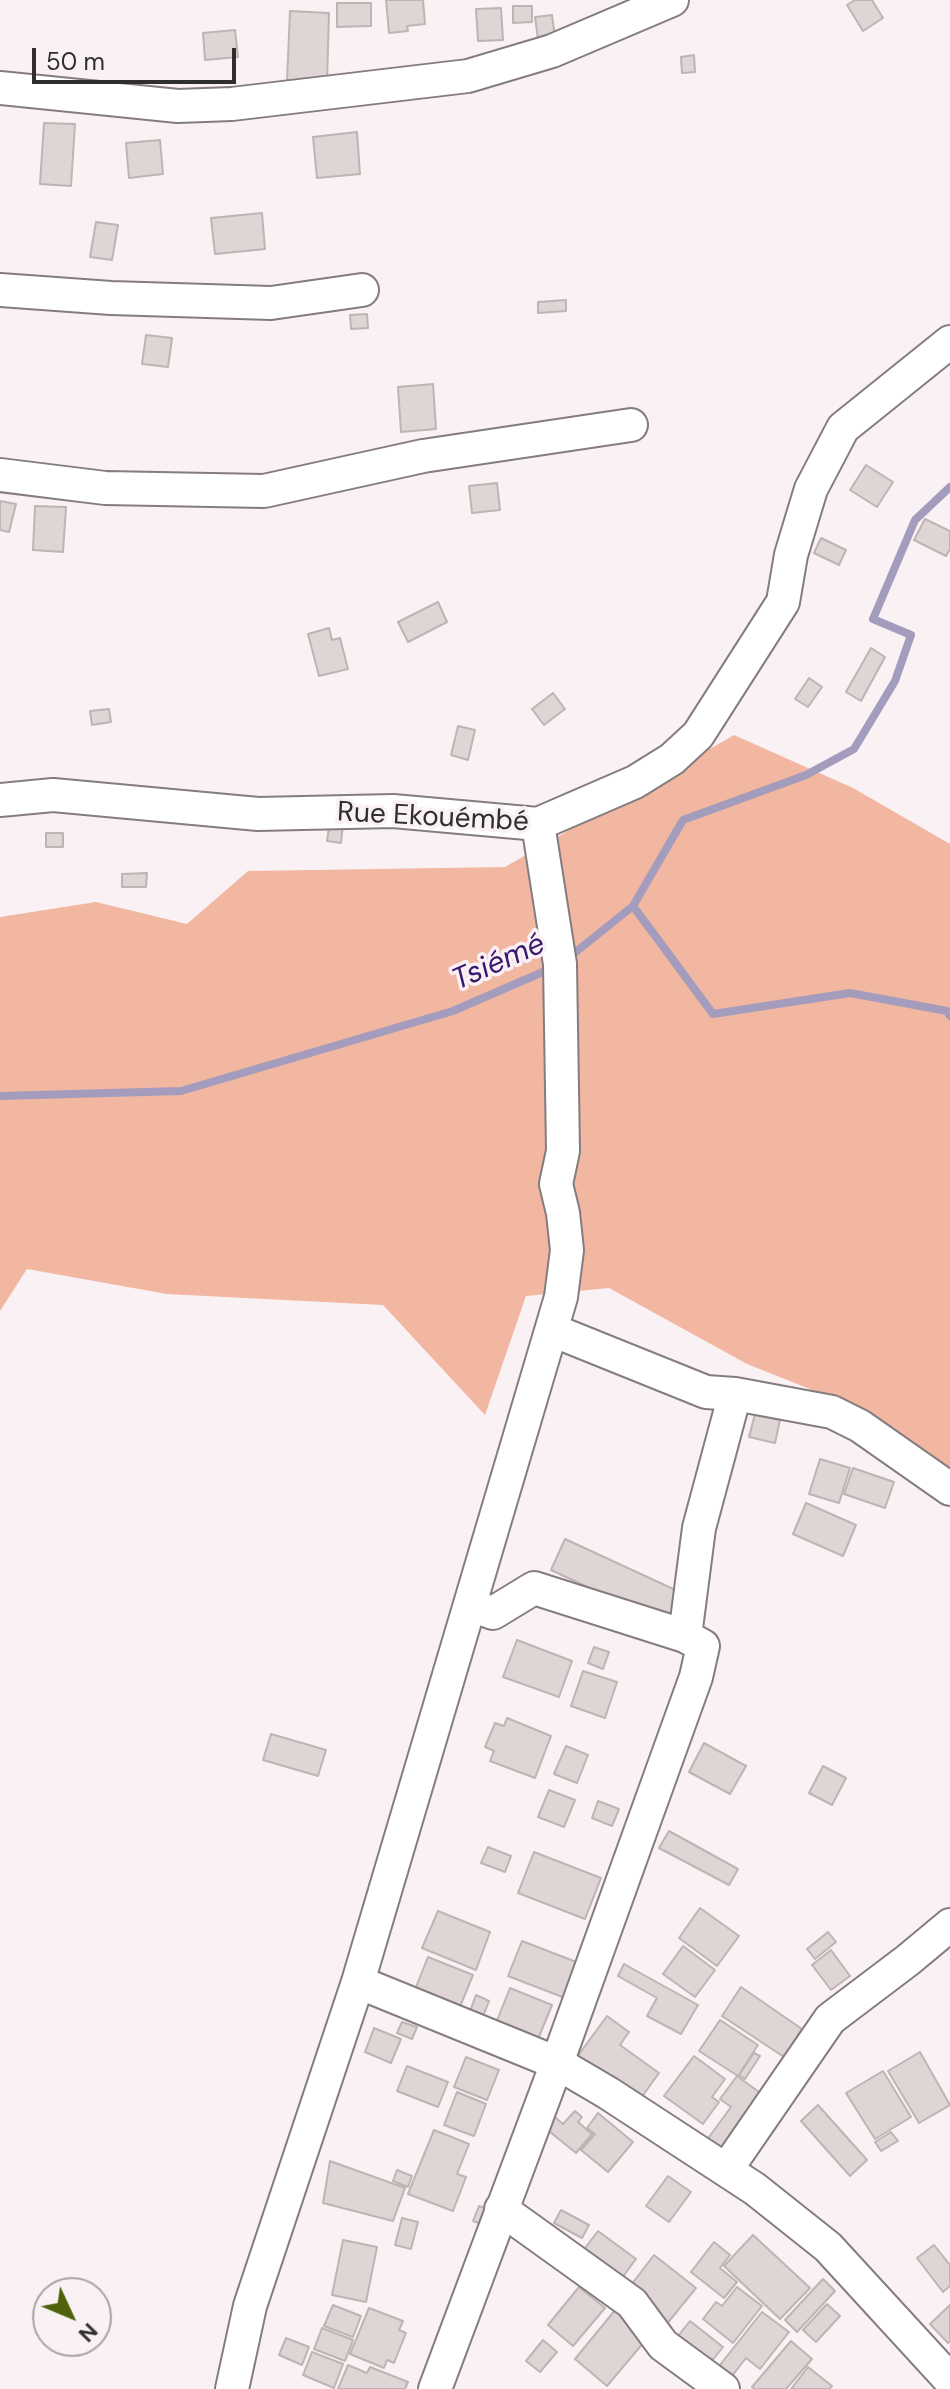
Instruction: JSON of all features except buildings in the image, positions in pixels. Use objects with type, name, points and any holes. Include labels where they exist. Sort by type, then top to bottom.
[{"type":"street","points":[[0,88],[178,106],[232,104],[468,76],[552,51],[672,0]]},
{"type":"street","points":[[0,290],[111,298],[271,303],[362,290]]},
{"type":"street","name":"Rue Ekouémbé","points":[[0,800],[53,795],[258,814],[393,811],[538,824],[635,782],[672,759],[698,735],[783,602],[791,555],[811,489],[843,428],[950,342]]},
{"type":"street","points":[[0,475],[105,488],[264,491],[423,456],[631,425]]},
{"type":"street","points":[[232,2389],[250,2306],[358,1982],[561,1297],[567,1250],[556,1184],[563,1151],[560,964],[538,824]]},
{"type":"street","points":[[552,1330],[706,1392],[735,1394],[832,1412],[860,1426],[950,1489]]},
{"type":"street","points":[[685,1636],[699,1528],[735,1394]]},
{"type":"street","points":[[435,2389],[557,2063],[696,1677],[703,1646],[685,1636],[534,1588],[493,1613],[470,1605]]},
{"type":"street","points":[[726,2170],[830,2019],[950,1925]]},
{"type":"street","points":[[358,1982],[557,2063],[755,2189],[828,2247],[950,2380]]},
{"type":"street","points":[[501,2209],[632,2303],[663,2345],[723,2389]]},
{"type":"shaded area","points":[[734,735],[853,788],[950,844],[950,1473],[840,1401],[747,1364],[609,1288],[526,1296],[485,1415],[383,1305],[167,1294],[27,1269],[0,1311],[0,917],[96,902],[187,924],[248,871],[505,867]]},
{"type":"waterway","points":[[633,906],[683,820],[806,775],[854,749],[895,681],[911,635],[873,619],[915,520],[950,487]]},
{"type":"waterway","name":"Tsiémé","points":[[567,959],[633,906],[713,1014],[850,993],[947,1011],[950,1016]]},
{"type":"waterway","name":"Tsiémé","points":[[0,1096],[181,1091],[453,1011],[552,968]]}]
